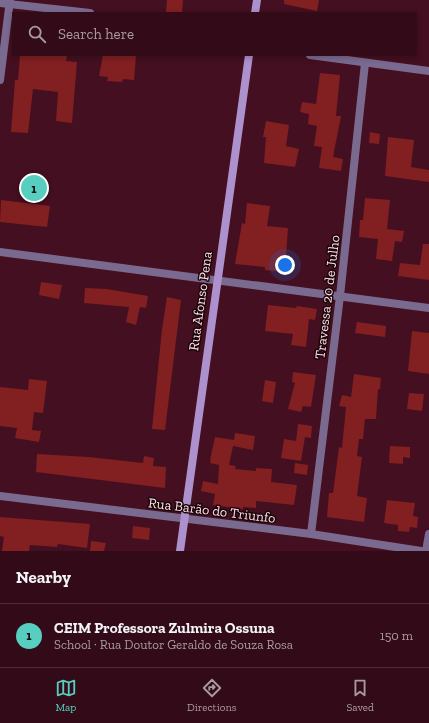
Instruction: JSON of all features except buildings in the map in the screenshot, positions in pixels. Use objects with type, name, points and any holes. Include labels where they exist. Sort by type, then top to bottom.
[{"type":"street","points":[[255,12],[257,0]]},
{"type":"street","points":[[0,80],[9,2]]},
{"type":"street","points":[[0,3],[9,2],[83,12]]},
{"type":"street","name":"Rua Afonso Pena","points":[[180,551],[216,280],[249,56]]},
{"type":"street","points":[[317,56],[429,71]]},
{"type":"street","name":"Travessa 20 de Julho","points":[[311,534],[340,296],[365,63]]},
{"type":"street","points":[[0,252],[429,308]]},
{"type":"street","name":"Rua Barão do Triunfo","points":[[0,496],[184,520],[311,534],[421,551]]},
{"type":"street","points":[[426,551],[429,534]]},
{"type":"place","name":"CEIM Professora Zulmira Ossuna","points":[[34,188]]}]
